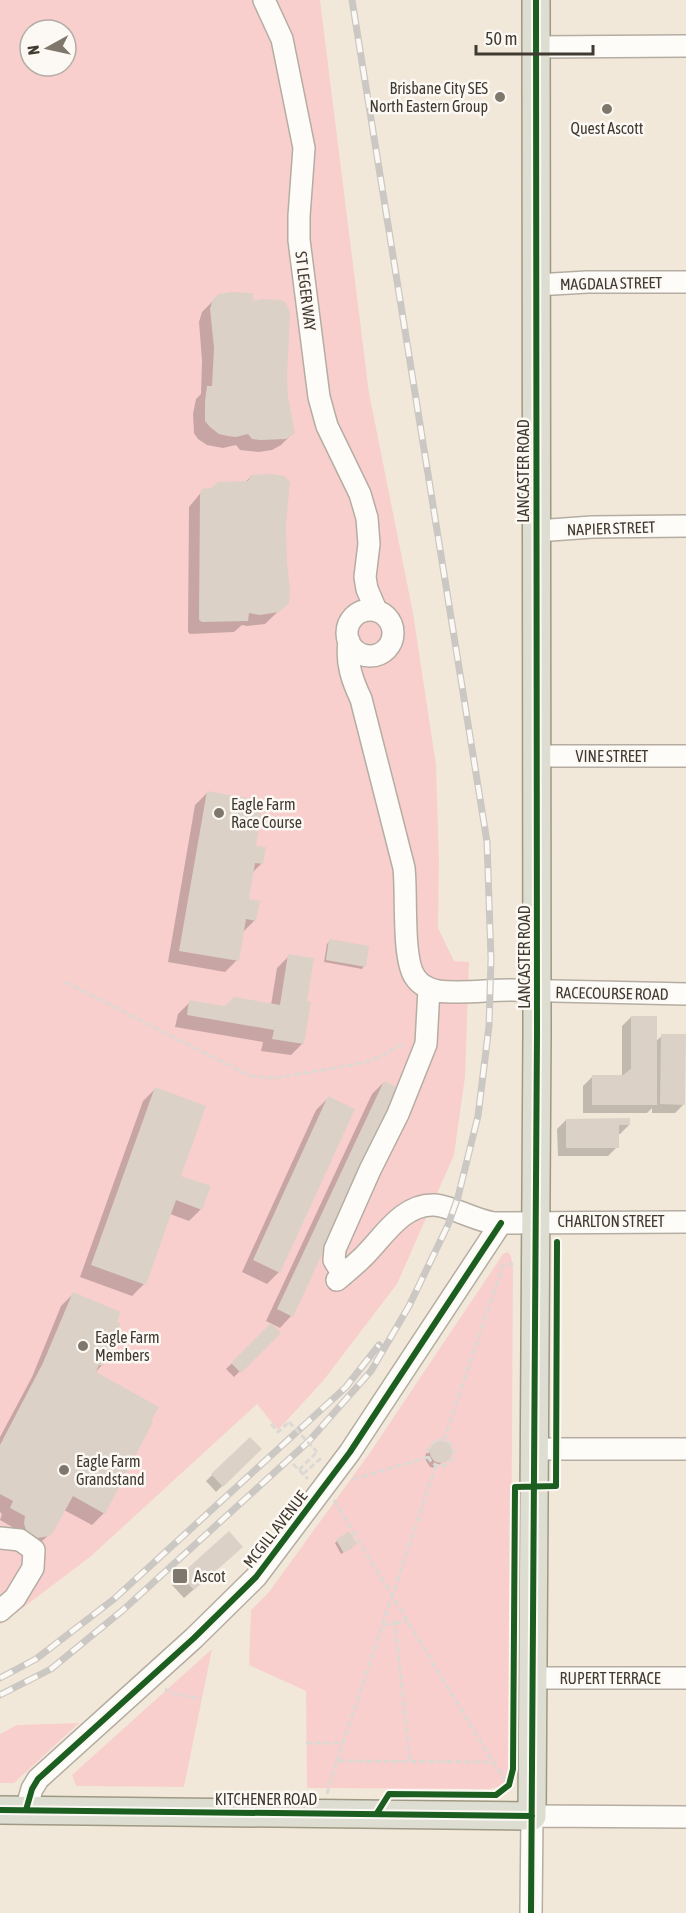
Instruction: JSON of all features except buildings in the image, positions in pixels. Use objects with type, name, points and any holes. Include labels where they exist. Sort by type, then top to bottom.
[{"type":"main road","name":"LANCASTER ROAD","points":[[532,1816],[537,1221],[536,0]]},
{"type":"main road","name":"KITCHENER ROAD","points":[[13,1810],[532,1816]]},
{"type":"street","name":"ST LEGER WAY","points":[[264,0],[282,39],[304,148],[299,240],[319,397],[327,426],[360,494],[367,518],[369,544],[365,577],[366,613]]},
{"type":"street","points":[[537,47],[686,46]]},
{"type":"street","name":"MAGDALA STREET","points":[[536,285],[587,282],[686,282]]},
{"type":"street","name":"NAPIER STREET","points":[[537,531],[592,527],[686,526]]},
{"type":"street","points":[[361,699],[364,676],[375,656],[388,648],[392,642],[392,626],[383,614],[366,613],[348,627],[348,662],[352,681],[361,699],[404,868],[410,968],[417,981],[429,988],[426,1044],[398,1114],[335,1249],[334,1260],[340,1277],[362,1258],[403,1215],[416,1208],[435,1205],[478,1219],[501,1223],[537,1221]]},
{"type":"street","points":[[349,642],[359,653],[375,656]]},
{"type":"street","name":"VINE STREET","points":[[537,756],[686,756]]},
{"type":"street","name":"RACECOURSE ROAD","points":[[429,988],[446,992],[686,994]]},
{"type":"street","name":"CHARLTON STREET","points":[[537,1221],[686,1222]]},
{"type":"street","name":"MCGILL AVENUE","points":[[13,1810],[38,1779],[190,1642],[256,1576],[350,1452],[501,1223]]},
{"type":"street","points":[[535,1449],[686,1449]]},
{"type":"street","points":[[0,1538],[20,1540],[34,1550],[33,1568],[15,1598],[0,1611]]},
{"type":"street","name":"RUPERT TERRACE","points":[[533,1678],[686,1678]]},
{"type":"street","name":"KITCHENER ROAD","points":[[532,1816],[686,1817]]},
{"type":"street","name":"LANCASTER ROAD","points":[[531,1913],[532,1816]]},
{"type":"path","points":[[64,982],[250,1076],[274,1078],[352,1065],[370,1061],[398,1046],[407,1045]]},
{"type":"path","points":[[497,1257],[503,1265]]},
{"type":"path","points":[[503,1265],[516,1264]]},
{"type":"path","points":[[444,1440],[503,1265]]},
{"type":"path","points":[[271,1424],[278,1432],[289,1422],[317,1452],[299,1470]]},
{"type":"path","points":[[438,1440],[444,1440],[452,1447],[453,1456],[449,1463],[436,1465],[429,1457],[431,1444],[438,1440]]},
{"type":"path","points":[[346,1482],[429,1457]]},
{"type":"path","points":[[293,1464],[309,1481]]},
{"type":"path","points":[[327,1794],[436,1465]]},
{"type":"path","points":[[334,1500],[509,1785]]},
{"type":"path","points":[[383,1625],[407,1621]]},
{"type":"path","points":[[395,1623],[410,1761]]},
{"type":"path","points":[[164,1688],[171,1693],[201,1700]]},
{"type":"path","points":[[306,1743],[343,1743]]},
{"type":"path","points":[[337,1761],[493,1762]]},
{"type":"path","points":[[503,1790],[509,1785],[511,1777]]},
{"type":"shaded area","name":"Eagle Farm Race Course","points":[[0,0],[320,0],[369,393],[413,613],[436,765],[439,861],[438,928],[454,961],[469,962],[465,1077],[454,1155],[397,1284],[323,1381],[278,1430],[257,1404],[90,1557],[0,1625]]},
{"type":"shaded area","points":[[508,1252],[513,1269],[510,1775],[506,1785],[490,1789],[307,1788],[306,1691],[249,1665],[251,1610],[269,1592],[369,1454],[503,1254]]},
{"type":"shaded area","points":[[212,1649],[184,1787],[76,1786],[72,1775]]},
{"type":"shaded area","points":[[79,1723],[14,1783],[0,1783],[0,1734],[17,1725]]},
{"type":"railway","points":[[0,1695],[51,1669],[123,1610],[309,1441],[371,1371],[409,1306],[448,1225],[458,1197],[478,1116],[489,1026],[491,959],[487,842],[352,0]]},
{"type":"railway","points":[[0,1678],[36,1659],[114,1599],[346,1387],[379,1345]]},
{"type":"cycle path","points":[[531,1913],[537,1034],[536,0]]},
{"type":"cycle path","points":[[26,1810],[32,1789],[38,1779],[194,1638],[256,1577],[350,1452],[501,1223]]},
{"type":"cycle path","points":[[377,1813],[389,1794],[496,1795],[509,1785],[513,1769],[515,1487],[556,1486],[557,1242]]},
{"type":"cycle path","points":[[0,1810],[532,1816]]},
{"type":"place","name":"Brisbane City SES North Eastern Group","points":[[500,97]]},
{"type":"place","name":"Quest Ascott","points":[[607,109]]},
{"type":"place","name":"Eagle Farm Race Course","points":[[219,813]]},
{"type":"place","name":"Eagle Farm Members","points":[[83,1346]]},
{"type":"place","name":"Eagle Farm Grandstand","points":[[64,1470]]},
{"type":"place","name":"Ascot","points":[[180,1576]]}]
